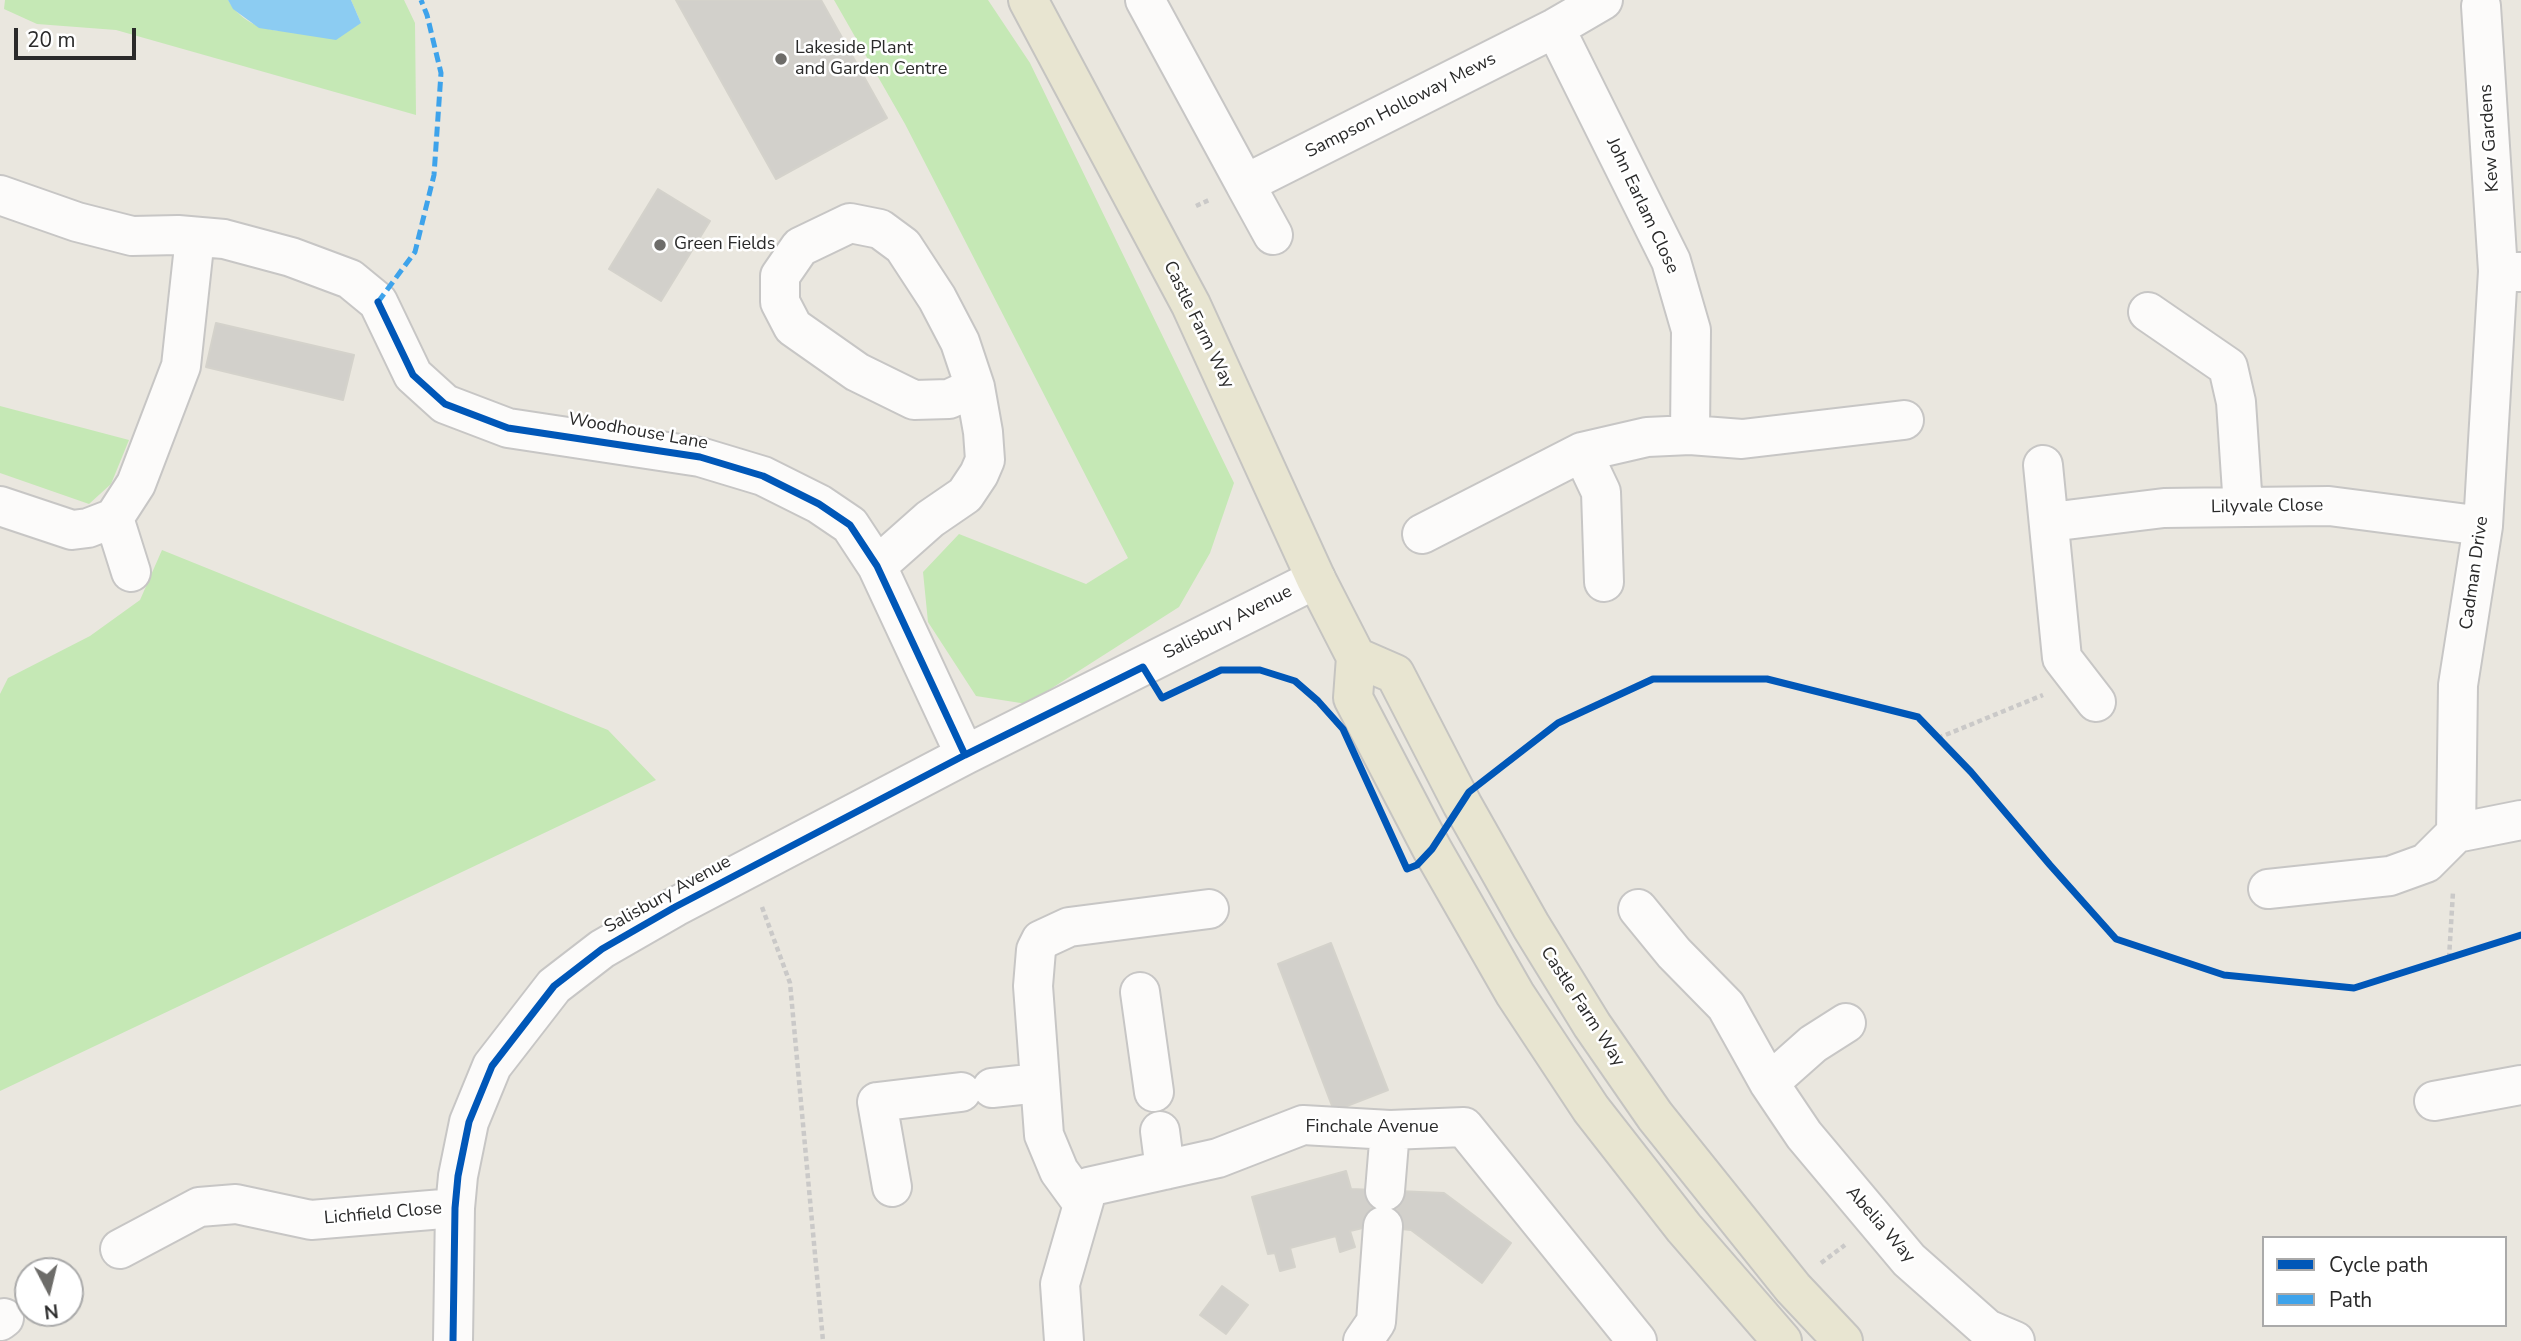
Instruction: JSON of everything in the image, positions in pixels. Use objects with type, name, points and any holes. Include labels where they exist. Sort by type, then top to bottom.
[{"type":"main road","name":"Castle Farm Way","points":[[1028,0],[1191,305],[1316,579],[1356,657],[1395,674],[1462,804],[1531,926],[1592,1025],[1655,1116],[1793,1288],[1843,1341]]},
{"type":"main road","points":[[1356,657],[1353,698],[1432,849],[1515,994],[1591,1109],[1684,1228],[1782,1341]]},
{"type":"street","points":[[1145,0],[1273,235]]},
{"type":"street","name":"Sampson Holloway Mews","points":[[1245,184],[1555,28],[1603,0]]},
{"type":"street","name":"Kew Gardens","points":[[2482,6],[2510,272]]},
{"type":"street","name":"John Earlam Close","points":[[1555,28],[1671,261],[1691,330],[1690,435]]},
{"type":"street","name":"Woodhouse Lane","points":[[0,195],[77,222],[132,236],[224,239],[291,257],[350,279],[379,302],[413,376],[445,404],[508,428],[700,457],[763,476],[819,504],[850,525],[877,566],[965,755]]},
{"type":"street","points":[[877,566],[930,519],[965,495],[985,460],[975,387],[960,342],[937,298],[903,246],[880,229],[850,223],[800,247],[780,276],[780,302],[793,327],[858,372],[914,400],[949,399],[975,387]]},
{"type":"street","points":[[0,506],[72,530],[88,528],[114,518],[136,484],[181,366],[195,237]]},
{"type":"street","name":"Cadman Drive","points":[[2456,833],[2458,685],[2483,526],[2510,272]]},
{"type":"street","points":[[2148,312],[2228,368],[2236,402],[2243,506]]},
{"type":"street","points":[[1422,534],[1582,452],[1647,437],[1690,435],[1742,439],[1904,420]]},
{"type":"street","points":[[1582,452],[1601,492],[1604,582]]},
{"type":"street","points":[[2043,465],[2062,658],[2087,691]]},
{"type":"street","name":"Lilyvale Close","points":[[2050,522],[2164,508],[2329,506],[2483,526]]},
{"type":"street","points":[[114,518],[131,572]]},
{"type":"street","name":"Salisbury Avenue","points":[[453,1341],[455,1208],[458,1176],[469,1122],[492,1066],[554,986],[603,949],[675,907],[965,755],[1316,579]]},
{"type":"street","points":[[2268,889],[2390,876],[2426,863],[2456,833],[2521,820]]},
{"type":"street","points":[[1064,1341],[1060,1284],[1083,1204],[1059,1171],[1047,1146],[1039,1083],[1033,960],[1041,940],[1069,927],[1209,909]]},
{"type":"street","name":"Abelia Way","points":[[1638,909],[1674,953],[1726,1006],[1769,1083],[1804,1135],[1909,1260],[1987,1329],[2015,1341]]},
{"type":"street","points":[[1140,992],[1154,1092]]},
{"type":"street","points":[[1769,1083],[1813,1044],[1846,1023]]},
{"type":"street","points":[[892,1187],[877,1102],[1039,1083]]},
{"type":"street","points":[[2434,1101],[2521,1085]]},
{"type":"street","name":"Finchale Avenue","points":[[1083,1204],[1088,1187],[1218,1158],[1303,1125],[1390,1130],[1464,1128],[1637,1341]]},
{"type":"street","points":[[1363,1341],[1376,1322],[1390,1130]]},
{"type":"street","points":[[1160,1131],[1165,1170]]},
{"type":"street","name":"Lichfield Close","points":[[120,1250],[199,1207],[236,1204],[311,1220],[455,1208]]},
{"type":"path","points":[[1938,738],[2087,691]]},
{"type":"path","points":[[1931,731],[1946,747]]},
{"type":"path","points":[[759,900],[789,983],[823,1341]]},
{"type":"path","points":[[2437,962],[2461,954]]},
{"type":"green space","points":[[5,0],[228,0],[240,15],[254,24],[271,30],[307,31],[361,23],[351,0],[404,0],[415,23],[416,115],[116,30],[37,24],[4,9]]},
{"type":"green space","points":[[834,0],[988,0],[1030,63],[1234,483],[1210,553],[1179,607],[1027,704],[976,696],[928,622],[923,572],[959,534],[1086,584],[1128,558],[905,124]]},
{"type":"green space","points":[[0,406],[129,440],[111,484],[89,504],[0,473]]},
{"type":"green space","points":[[162,550],[608,730],[656,780],[0,1091],[0,694],[8,678],[90,636],[140,600]]},
{"type":"water","points":[[228,0],[351,0],[361,23],[336,40],[259,28],[233,9]]},
{"type":"building","name":"Lakeside Plant and Garden Centre","points":[[676,0],[821,0],[887,118],[776,179]]},
{"type":"building","name":"Green Fields","points":[[658,189],[710,221],[661,301],[609,269]]},
{"type":"building","points":[[216,323],[354,355],[343,400],[206,367]]},
{"type":"building","points":[[1331,943],[1388,1090],[1334,1111],[1278,964]]},
{"type":"building","points":[[1346,1171],[1351,1189],[1444,1193],[1511,1243],[1482,1283],[1411,1230],[1371,1226],[1350,1231],[1355,1247],[1340,1252],[1336,1236],[1290,1248],[1295,1267],[1280,1271],[1275,1253],[1268,1254],[1252,1197]]},
{"type":"building","points":[[1222,1286],[1248,1305],[1226,1334],[1200,1315]]},
{"type":"marked path","points":[[378,302],[415,252],[434,175],[441,73],[421,0]]},
{"type":"cycle path","points":[[378,302],[413,375],[445,404],[508,428],[700,457],[763,476],[819,504],[850,525],[877,566],[965,755]]},
{"type":"cycle path","points":[[453,1341],[455,1208],[458,1176],[469,1122],[492,1066],[554,986],[602,949],[675,907],[965,755],[1143,667],[1162,698],[1221,670],[1260,670],[1295,681],[1318,701],[1343,729],[1407,869],[1417,865],[1432,849],[1469,792],[1558,723],[1653,679],[1767,679],[1918,717],[1971,772],[2116,939],[2224,975],[2354,988],[2521,935]]},
{"type":"place","name":"Lakeside Plant and Garden Centre","points":[[781,59]]},
{"type":"place","name":"Green Fields","points":[[660,245]]}]
